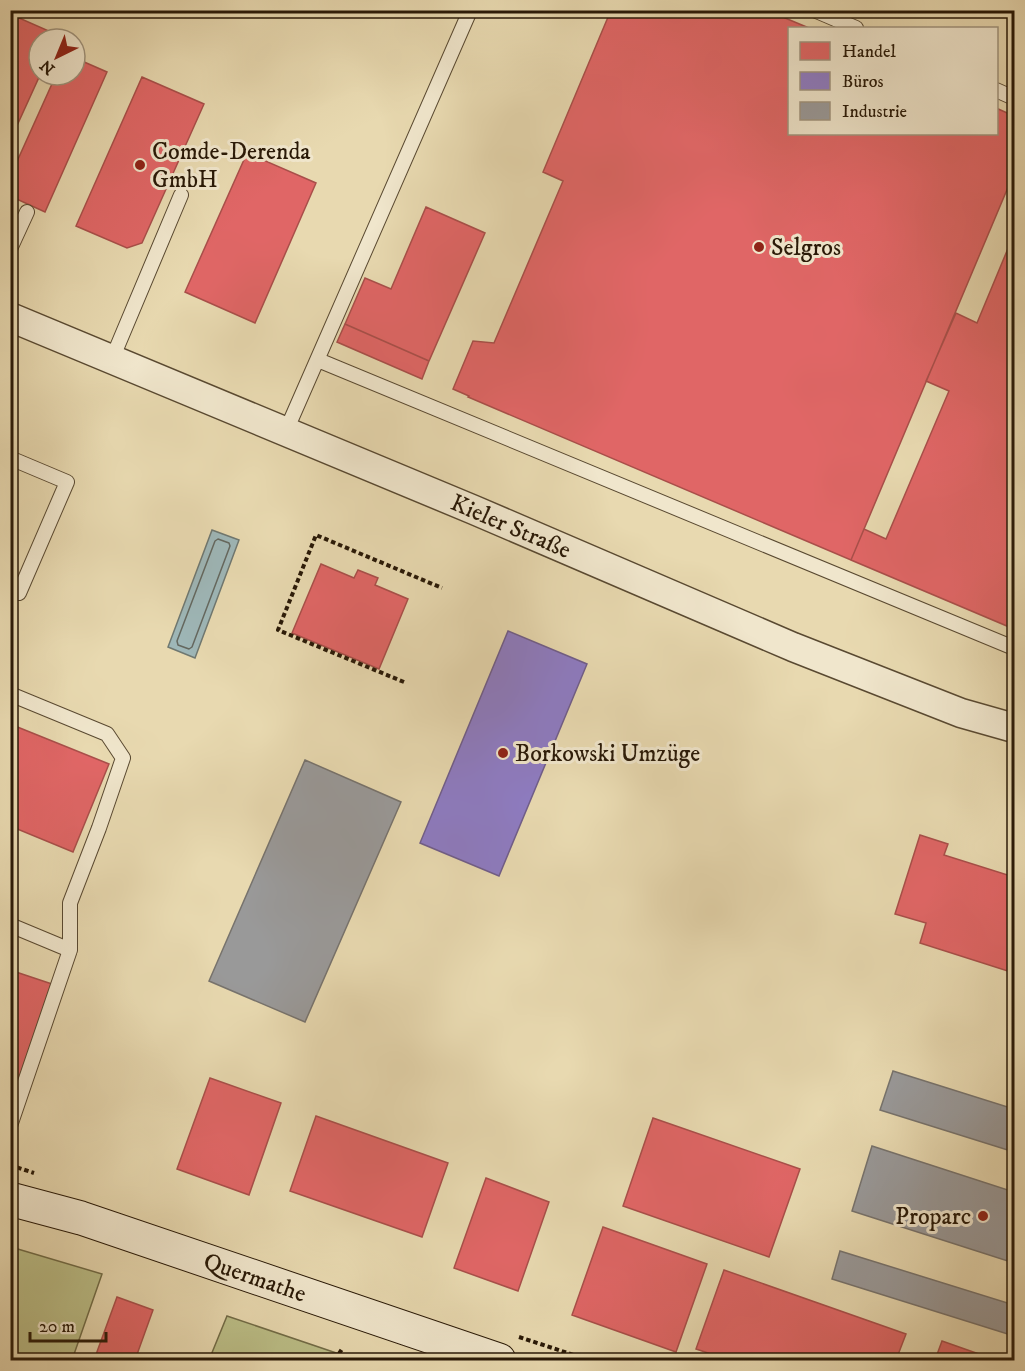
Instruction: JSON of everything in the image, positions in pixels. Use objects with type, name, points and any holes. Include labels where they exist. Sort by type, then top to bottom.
[{"type":"main road","name":"Quermathe","points":[[10,1199],[81,1218],[498,1360]]},
{"type":"street","name":"Kieler Straße","points":[[10,317],[286,431],[793,647],[961,713],[1014,728]]},
{"type":"lane","points":[[286,431],[469,13],[473,10]]},
{"type":"lane","points":[[814,10],[854,27]]},
{"type":"lane","points":[[998,91],[1014,98]]},
{"type":"lane","points":[[112,359],[181,195]]},
{"type":"lane","points":[[10,249],[27,213]]},
{"type":"lane","points":[[318,360],[1014,648]]},
{"type":"lane","points":[[10,458],[67,482],[19,593],[10,589]]},
{"type":"lane","points":[[10,694],[107,734],[123,758],[70,903],[70,950],[10,1126]]},
{"type":"lane","points":[[10,925],[70,950]]},
{"type":"path","points":[[404,682],[278,630],[316,535],[442,588]]},
{"type":"path","points":[[335,1360],[342,1349]]},
{"type":"green space","points":[[11,1247],[102,1274],[72,1360],[11,1360]]},
{"type":"green space","points":[[227,1316],[357,1360],[209,1360]]},
{"type":"water","points":[[212,530],[239,540],[195,658],[168,647]]},
{"type":"building: Handel","name":"Selgros","points":[[611,10],[766,10],[807,27],[788,27],[788,135],[998,135],[998,109],[1014,116],[1014,173],[851,560],[453,389],[473,341],[494,343],[563,181],[543,172]]},
{"type":"building: Handel","points":[[10,14],[40,27],[27,27],[27,87],[35,87],[10,141]]},
{"type":"building: Handel","points":[[87,63],[107,72],[45,212],[10,196],[10,177],[51,87],[87,87]]},
{"type":"building: Handel","name":"Comde-Derenda GmbH","points":[[142,77],[204,104],[142,243],[127,248],[76,226]]},
{"type":"building: Handel","points":[[247,153],[316,183],[255,323],[185,292]]},
{"type":"building: Handel","points":[[426,207],[485,233],[429,361],[345,324],[365,278],[391,289]]},
{"type":"building: Handel","points":[[1014,234],[1014,629],[851,560],[864,529],[886,539],[949,391],[926,381],[956,313],[977,323]]},
{"type":"building: Handel","points":[[345,324],[429,361],[422,379],[337,342]]},
{"type":"building: Handel","points":[[321,564],[354,578],[358,570],[378,578],[375,585],[408,599],[379,669],[292,633]]},
{"type":"building: Handel","points":[[10,724],[109,764],[73,852],[10,826]]},
{"type":"building: Handel","points":[[920,835],[948,844],[944,855],[1014,877],[1014,973],[920,943],[926,923],[895,914]]},
{"type":"building: Handel","points":[[10,970],[52,984],[10,1112]]},
{"type":"building: Handel","points":[[210,1078],[281,1103],[249,1195],[177,1169]]},
{"type":"building: Handel","points":[[316,1116],[448,1163],[422,1237],[290,1191]]},
{"type":"building: Handel","points":[[653,1118],[800,1169],[769,1257],[623,1206]]},
{"type":"building: Handel","points":[[486,1178],[549,1202],[518,1291],[454,1268]]},
{"type":"building: Handel","points":[[603,1227],[707,1264],[676,1352],[572,1315]]},
{"type":"building: Handel","points":[[724,1270],[906,1334],[896,1360],[729,1360],[696,1349]]},
{"type":"building: Handel","points":[[117,1297],[153,1310],[135,1360],[94,1360]]},
{"type":"building: Handel","points":[[942,1341],[996,1360],[935,1360]]},
{"type":"building: Büros","name":"Borkowski Umzüge","points":[[508,631],[587,664],[499,876],[420,843]]},
{"type":"building: Industrie","points":[[305,760],[401,802],[305,1022],[209,981]]},
{"type":"building: Industrie","points":[[893,1071],[1014,1109],[1014,1152],[880,1110]]},
{"type":"building: Industrie","points":[[872,1146],[1014,1192],[1014,1263],[852,1211]]},
{"type":"building: Industrie","points":[[840,1251],[1014,1305],[1014,1336],[832,1279]]},
{"type":"place","name":"Comde-Derenda GmbH","points":[[140,165]]},
{"type":"place","name":"Selgros","points":[[759,247]]},
{"type":"place","name":"Borkowski Umzüge","points":[[503,753]]},
{"type":"place","name":"Proparc","points":[[983,1216]]}]
